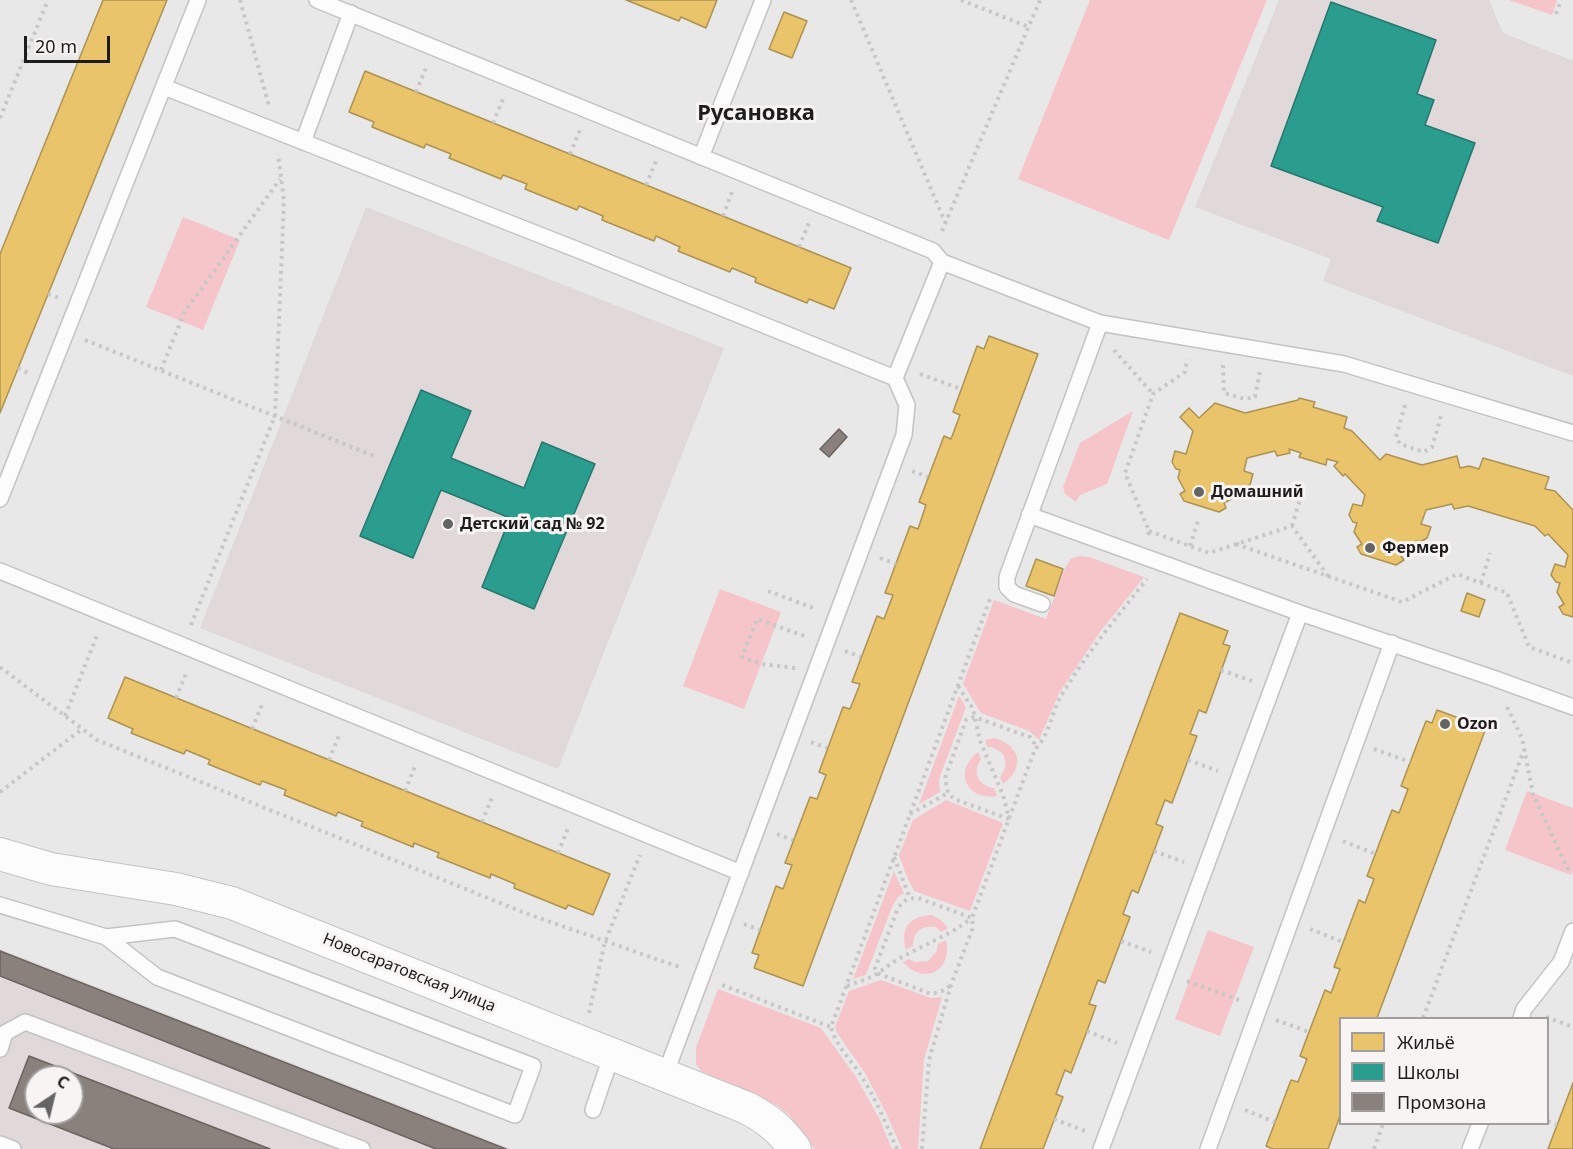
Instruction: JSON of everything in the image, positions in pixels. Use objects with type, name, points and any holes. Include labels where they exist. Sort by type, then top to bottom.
[{"type":"street","name":"Новосаратовская улица","points":[[0,854],[51,869],[176,889],[232,903],[747,1108],[768,1119],[795,1149]]},
{"type":"lane","points":[[0,499],[198,0]]},
{"type":"lane","points":[[317,0],[701,157],[1099,326],[1344,364],[1573,433]]},
{"type":"lane","points":[[701,157],[763,0]]},
{"type":"lane","points":[[303,142],[351,13]]},
{"type":"lane","points":[[164,87],[897,372]]},
{"type":"lane","points":[[665,1076],[904,435],[907,405],[897,372],[937,257]]},
{"type":"lane","points":[[1042,604],[1014,594],[1007,587],[1006,578],[1099,326]]},
{"type":"lane","points":[[1029,515],[1300,613],[1573,707]]},
{"type":"lane","points":[[0,571],[741,873]]},
{"type":"lane","points":[[1103,1144],[1300,613]]},
{"type":"lane","points":[[1208,1149],[1392,644]]},
{"type":"lane","points":[[0,905],[106,937],[157,977],[515,1115],[533,1066],[175,929],[106,937]]},
{"type":"lane","points":[[1522,1014],[1561,962],[1573,931]]},
{"type":"lane","points":[[0,1049],[5,1033],[25,1022],[362,1149]]},
{"type":"lane","points":[[593,1110],[612,1054]]},
{"type":"lane","points":[[1470,1149],[1480,1125]]},
{"type":"lane","points":[[0,1144],[13,1149]]},
{"type":"path","points":[[0,118],[48,0]]},
{"type":"path","points":[[176,699],[189,648],[275,416],[284,200],[276,132],[240,0]]},
{"type":"path","points":[[851,0],[945,222]]},
{"type":"path","points":[[961,0],[1029,27]]},
{"type":"path","points":[[937,257],[945,222],[1040,0]]},
{"type":"path","points":[[1556,14],[1561,0]]},
{"type":"path","points":[[161,370],[184,313],[281,178]]},
{"type":"path","points":[[1099,326],[1114,350],[1153,394]]},
{"type":"path","points":[[67,332],[374,456]]},
{"type":"path","points":[[1114,350],[1122,349]]},
{"type":"path","points":[[1141,556],[1149,531],[1125,474],[1153,394],[1185,372],[1187,358],[1196,359]]},
{"type":"path","points":[[1214,363],[1232,366]]},
{"type":"path","points":[[1223,364],[1224,393],[1245,399],[1255,397],[1260,371]]},
{"type":"path","points":[[1251,369],[1271,373]]},
{"type":"path","points":[[897,372],[961,389]]},
{"type":"path","points":[[1395,401],[1414,407]]},
{"type":"path","points":[[1405,404],[1396,437],[1400,444],[1424,452],[1432,447],[1442,415],[1433,412]]},
{"type":"path","points":[[1292,526],[1301,496]]},
{"type":"path","points":[[1190,546],[1197,521]]},
{"type":"path","points":[[1149,531],[1209,553],[1292,526]]},
{"type":"path","points":[[1292,526],[1328,576]]},
{"type":"path","points":[[1236,544],[1402,602],[1457,574],[1507,593],[1528,647],[1573,663]]},
{"type":"path","points":[[1481,583],[1490,553]]},
{"type":"path","points":[[922,1149],[929,1060],[951,985],[972,927],[972,918],[1035,749],[1043,742],[1062,695],[1103,634],[1160,563]]},
{"type":"path","points":[[897,1149],[861,1075],[833,1035],[831,1027],[990,599],[998,591],[1007,587]]},
{"type":"path","points":[[768,591],[801,603]]},
{"type":"path","points":[[65,716],[106,615]]},
{"type":"path","points":[[786,667],[761,664],[742,657],[757,619],[790,631]]},
{"type":"path","points":[[0,667],[97,740],[108,745],[525,913],[702,976],[831,1027]]},
{"type":"path","points":[[1221,670],[1272,689]]},
{"type":"path","points":[[252,729],[272,682]]},
{"type":"path","points":[[958,686],[973,710],[980,741],[1003,795],[1009,819]]},
{"type":"path","points":[[1505,703],[1522,738],[1533,794],[1567,868],[1573,870]]},
{"type":"path","points":[[329,760],[348,713]]},
{"type":"path","points":[[1009,819],[954,799],[948,793],[945,778],[966,720],[974,717],[1030,737],[1035,749]]},
{"type":"path","points":[[0,792],[82,729]]},
{"type":"path","points":[[1356,742],[1410,762]]},
{"type":"path","points":[[405,791],[424,744]]},
{"type":"path","points":[[1423,1017],[1524,750]]},
{"type":"path","points":[[1188,760],[1239,779]]},
{"type":"path","points":[[482,822],[501,775]]},
{"type":"path","points":[[910,814],[948,793]]},
{"type":"path","points":[[558,853],[577,806]]},
{"type":"path","points":[[1323,834],[1376,854]]},
{"type":"path","points":[[582,1042],[605,942],[648,835]]},
{"type":"path","points":[[1154,851],[1205,870]]},
{"type":"path","points":[[894,857],[910,898]]},
{"type":"path","points":[[877,973],[875,968],[898,908],[903,901],[918,898],[972,918]]},
{"type":"path","points":[[846,986],[877,973],[898,959],[954,931],[972,918]]},
{"type":"path","points":[[1291,922],[1343,942]]},
{"type":"path","points":[[1120,941],[1259,1010],[1309,1032]]},
{"type":"path","points":[[877,973],[931,994],[942,992],[951,985]]},
{"type":"path","points":[[1549,1021],[1573,1027]]},
{"type":"path","points":[[1087,1031],[1138,1051]]},
{"type":"path","points":[[1225,1103],[1275,1122]]},
{"type":"path","points":[[1054,1119],[1103,1144]]},
{"type":"path","points":[[1549,1121],[1557,1125]]},
{"type":"path","points":[[1374,1149],[1383,1125]]},
{"type":"shaded area","points":[[1090,0],[1267,0],[1169,240],[1018,179]]},
{"type":"shaded area","points":[[1279,0],[1489,0],[1503,33],[1573,61],[1573,376],[1323,281],[1331,259],[1195,207]]},
{"type":"shaded area","points":[[1509,0],[1557,0],[1552,15]]},
{"type":"shaded area","name":"Детский сад № 92","points":[[366,207],[724,348],[558,769],[200,628]]},
{"type":"shaded area","points":[[183,217],[240,240],[203,330],[146,307]]},
{"type":"shaded area","points":[[1133,411],[1107,484],[1080,495],[1076,502],[1065,494],[1063,487],[1080,443]]},
{"type":"shaded area","points":[[1079,556],[1089,557],[1144,577],[1100,632],[1059,693],[1039,740],[1029,731],[981,713],[963,684],[994,600],[1046,619],[1065,568],[1071,559]]},
{"type":"shaded area","points":[[720,589],[781,612],[744,709],[683,686]]},
{"type":"shaded area","points":[[959,696],[966,707],[939,779],[940,792],[919,804]]},
{"type":"shaded area","points":[[995,738],[1010,746],[1017,758],[1015,771],[1003,784],[1000,777],[1005,767],[1004,757],[998,750],[987,747],[985,740]]},
{"type":"shaded area","points":[[978,752],[981,759],[977,769],[978,778],[988,787],[994,788],[997,796],[977,794],[966,783],[966,768]]},
{"type":"shaded area","points":[[1527,791],[1573,808],[1573,870],[1571,875],[1505,850]]},
{"type":"shaded area","points":[[946,800],[1003,823],[970,911],[914,891],[899,855],[913,820]]},
{"type":"shaded area","points":[[894,871],[904,893],[898,897],[892,907],[866,975],[853,979]]},
{"type":"shaded area","points":[[932,915],[948,928],[941,932],[936,927],[922,928],[914,937],[913,946],[906,950],[904,935],[908,925],[917,918]]},
{"type":"shaded area","points":[[1208,930],[1254,947],[1220,1036],[1175,1019]]},
{"type":"shaded area","points":[[946,940],[945,960],[935,972],[920,973],[903,962],[909,959],[915,962],[928,961],[937,951],[938,944]]},
{"type":"shaded area","points":[[0,949],[511,1149],[0,1149]]},
{"type":"shaded area","points":[[881,980],[931,998],[942,997],[924,1060],[918,1149],[902,1149],[865,1073],[835,1027],[849,991]]},
{"type":"shaded area","points":[[718,989],[821,1028],[856,1077],[879,1118],[892,1149],[815,1149],[789,1115],[778,1106],[701,1071],[696,1064],[696,1048]]},
{"type":"building: Жильё","points":[[103,0],[167,0],[0,413],[0,254]]},
{"type":"building: Жильё","points":[[626,0],[717,0],[706,28],[681,17],[679,21]]},
{"type":"building: Жильё","points":[[784,12],[807,21],[792,58],[769,49]]},
{"type":"building: Жильё","points":[[365,71],[851,268],[834,309],[809,299],[807,303],[755,282],[756,278],[732,268],[730,272],[678,251],[680,247],[656,236],[654,241],[602,220],[603,216],[579,206],[577,210],[525,189],[527,184],[503,175],[501,179],[449,158],[451,154],[426,144],[424,148],[372,127],[374,122],[349,112]]},
{"type":"building: Жильё","points":[[989,336],[1038,354],[803,986],[754,968],[759,955],[752,953],[776,886],[783,889],[792,865],[785,863],[810,797],[817,799],[826,775],[819,772],[843,707],[850,709],[860,684],[852,682],[877,616],[884,619],[893,595],[885,593],[910,526],[918,529],[926,505],[919,502],[944,436],[951,439],[960,415],[953,412],[977,346],[984,349]]},
{"type":"building: Жильё","points":[[1299,398],[1315,402],[1313,407],[1347,417],[1344,428],[1352,431],[1380,460],[1386,454],[1422,465],[1457,456],[1460,468],[1469,466],[1479,469],[1483,458],[1549,477],[1545,489],[1555,491],[1573,510],[1573,617],[1563,614],[1559,607],[1564,604],[1557,592],[1560,583],[1556,582],[1551,575],[1555,564],[1565,567],[1568,555],[1548,534],[1545,536],[1535,526],[1468,506],[1454,509],[1452,504],[1426,510],[1421,524],[1431,527],[1427,538],[1420,542],[1416,541],[1414,549],[1401,556],[1404,560],[1396,565],[1361,554],[1357,547],[1362,544],[1354,532],[1357,523],[1353,522],[1349,515],[1353,504],[1362,506],[1365,495],[1334,466],[1338,462],[1327,459],[1326,465],[1299,457],[1301,453],[1289,449],[1290,453],[1277,456],[1275,451],[1247,458],[1244,471],[1253,474],[1250,485],[1243,489],[1239,488],[1237,496],[1224,503],[1226,508],[1219,512],[1184,501],[1180,494],[1185,491],[1178,478],[1180,470],[1176,469],[1172,462],[1175,451],[1186,454],[1193,431],[1180,417],[1189,408],[1199,418],[1215,403],[1245,413]]},
{"type":"building: Жильё","points":[[1036,559],[1063,569],[1054,596],[1026,586]]},
{"type":"building: Жильё","points":[[1467,593],[1485,600],[1479,617],[1461,611]]},
{"type":"building: Жильё","points":[[1180,613],[1228,631],[1223,644],[1230,646],[1206,713],[1199,710],[1190,734],[1197,736],[1172,803],[1165,800],[1156,824],[1163,827],[1138,893],[1132,890],[1123,914],[1130,917],[1105,983],[1098,980],[1089,1004],[1096,1006],[1087,1031],[1071,1073],[1065,1070],[1056,1094],[1063,1097],[1043,1149],[980,1149]]},
{"type":"building: Жильё","points":[[125,677],[610,874],[593,915],[568,905],[566,909],[514,888],[515,884],[491,874],[490,878],[437,857],[439,853],[414,843],[413,847],[361,826],[363,822],[338,812],[336,816],[284,795],[286,790],[262,781],[260,785],[208,764],[210,760],[186,750],[184,754],[131,733],[133,729],[108,718]]},
{"type":"building: Жильё","points":[[1437,710],[1486,728],[1377,1017],[1339,1017],[1339,1119],[1328,1149],[1273,1149],[1266,1146],[1291,1080],[1298,1082],[1307,1059],[1300,1056],[1325,990],[1331,993],[1340,969],[1334,967],[1359,900],[1365,903],[1374,879],[1367,876],[1392,810],[1399,813],[1408,789],[1401,786],[1426,721],[1432,723]]},
{"type":"building: Жильё","points":[[1573,1083],[1573,1149],[1548,1149]]},
{"type":"building: Школы","points":[[1331,2],[1436,40],[1417,94],[1434,100],[1425,125],[1475,143],[1438,243],[1377,221],[1383,207],[1271,166]]},
{"type":"building: Школы","points":[[421,390],[471,411],[451,458],[524,488],[542,442],[595,464],[534,609],[482,587],[510,518],[441,490],[413,558],[360,536]]},
{"type":"building: Промзона","points":[[839,429],[847,437],[829,457],[820,449]]},
{"type":"building: Промзона","points":[[0,951],[506,1149],[436,1149],[0,976]]},
{"type":"building: Промзона","points":[[29,1056],[52,1065],[26,1065]]},
{"type":"building: Промзона","points":[[24,1069],[24,1114],[9,1108]]},
{"type":"building: Промзона","points":[[84,1077],[270,1149],[114,1149],[53,1125],[84,1125]]},
{"type":"place","name":"Домашний","points":[[1199,492]]},
{"type":"place","name":"Детский сад № 92","points":[[448,524]]},
{"type":"place","name":"Фермер","points":[[1370,548]]},
{"type":"place","name":"Ozon","points":[[1445,724]]},
{"type":"district","name":"Русановка","points":[[756,114]]}]
